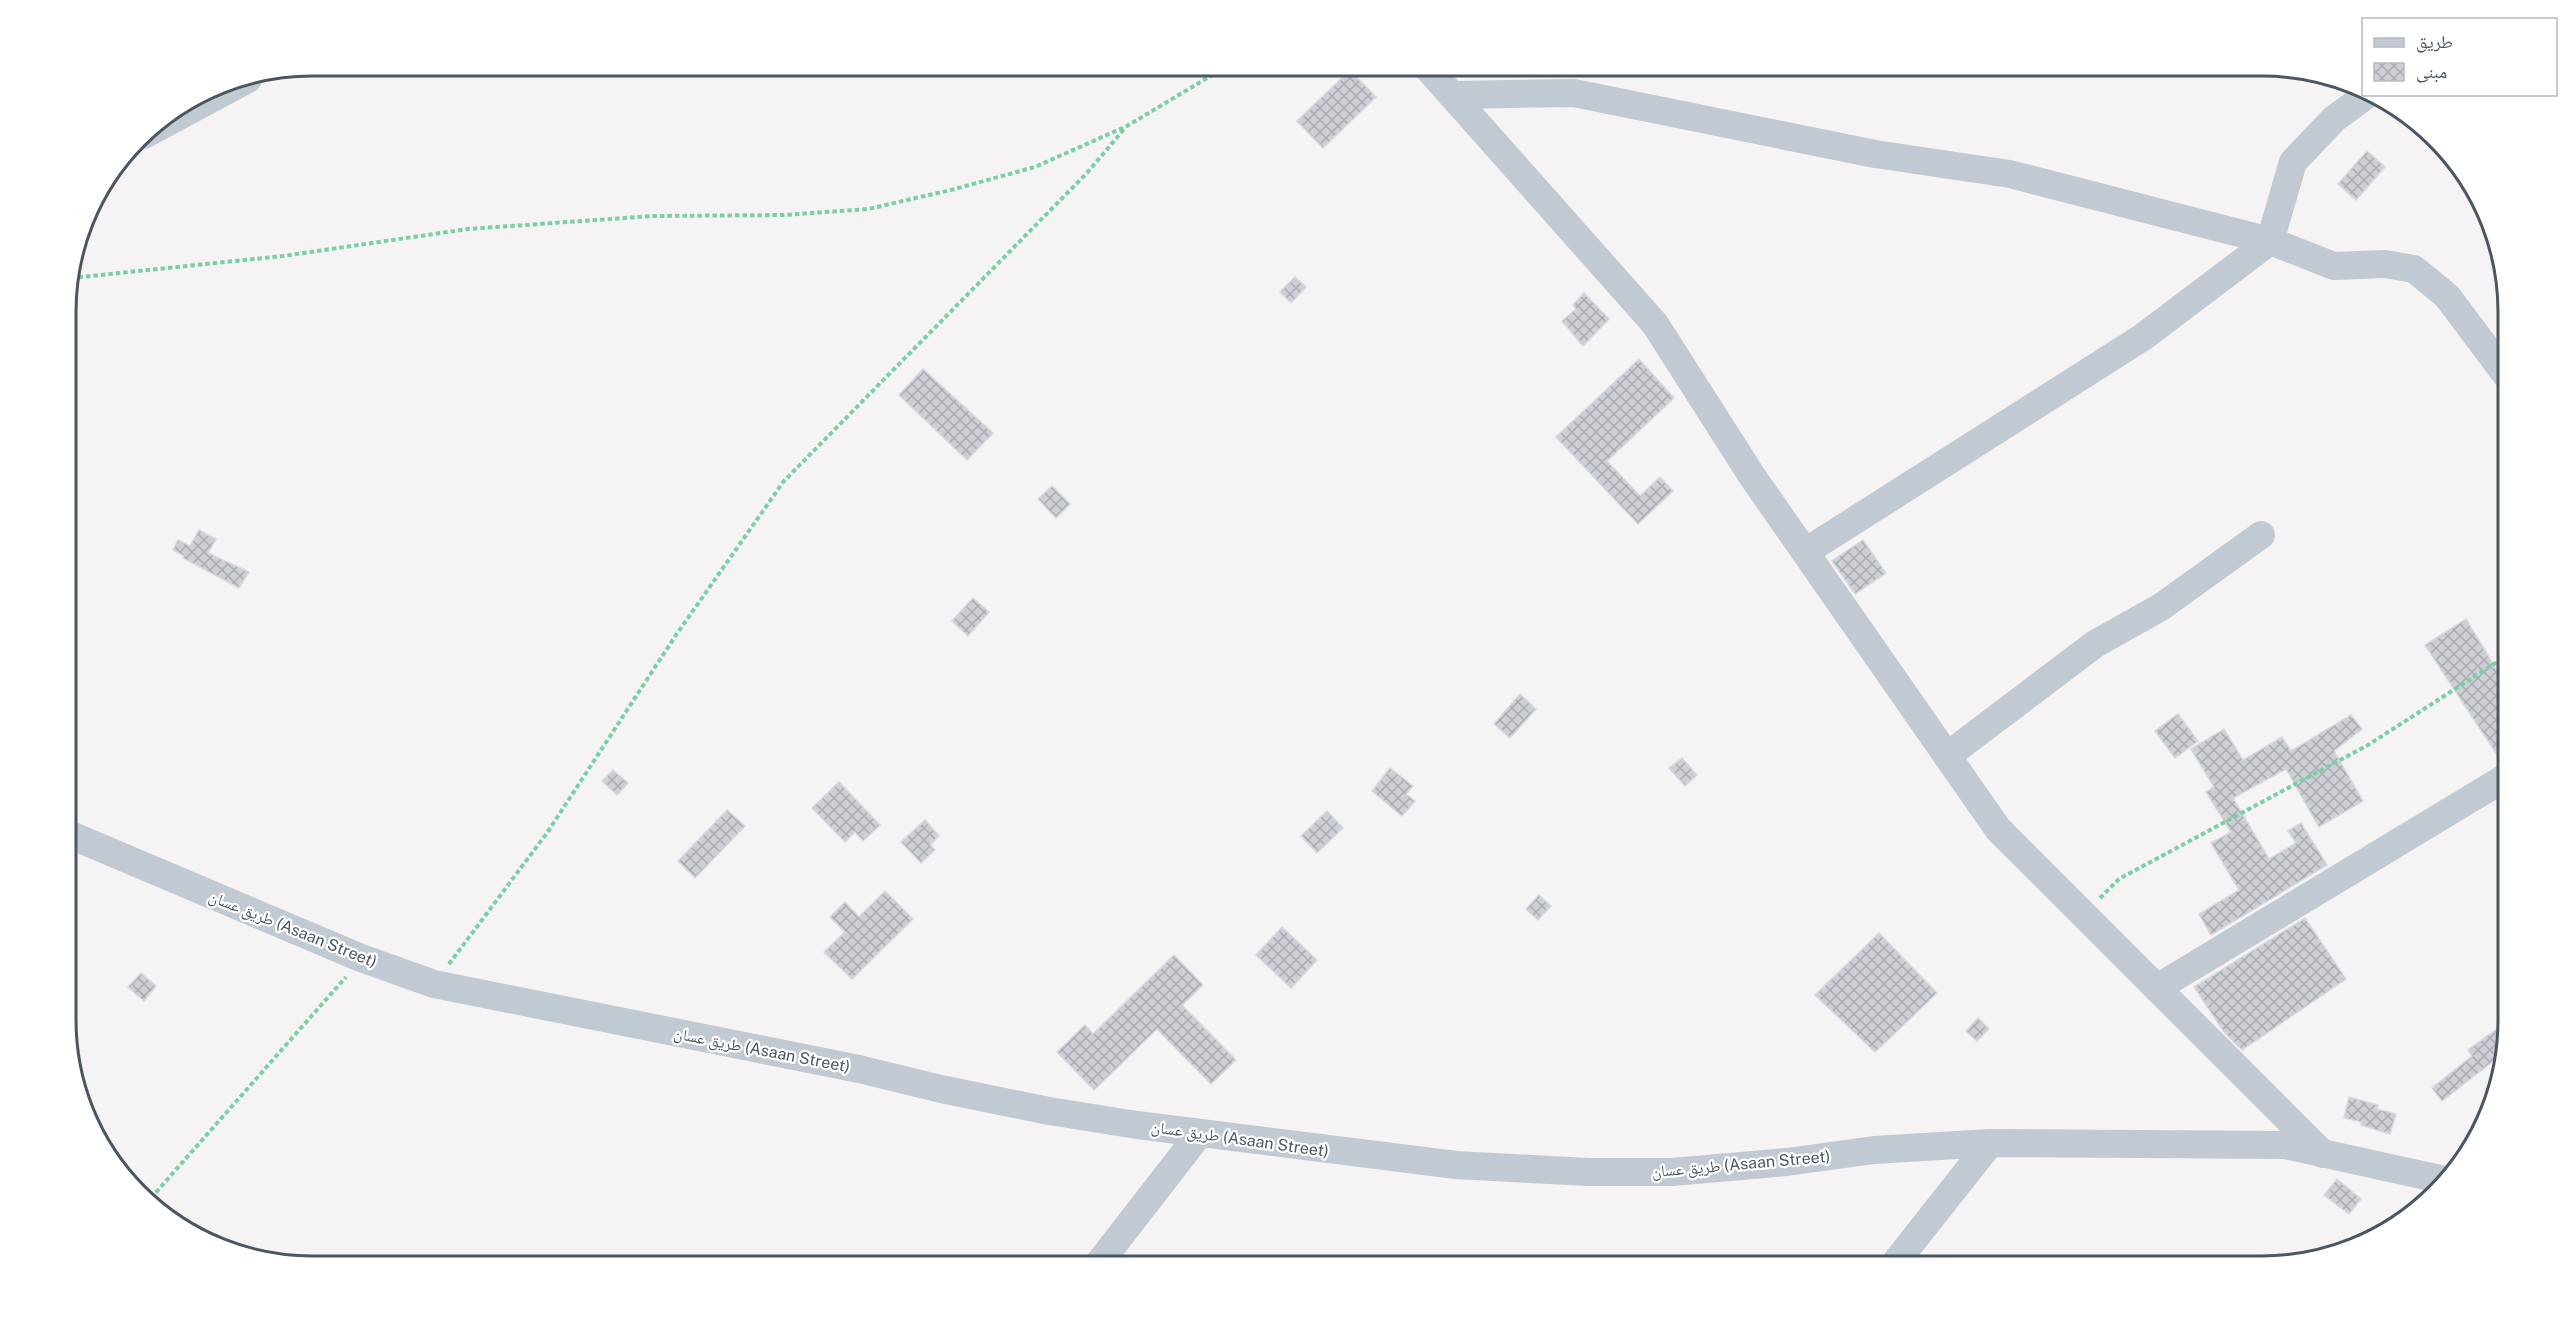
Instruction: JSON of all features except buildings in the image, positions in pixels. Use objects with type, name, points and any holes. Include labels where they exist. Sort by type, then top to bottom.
[{"type":"street","points":[[1435,76],[1654,324],[1752,476],[1998,829],[2322,1154]]},
{"type":"street","points":[[1452,95],[1574,93],[1875,154],[2010,174],[2270,241],[2334,266],[2385,264],[2414,269],[2448,296],[2498,364]]},
{"type":"street","points":[[1805,552],[2143,337],[2270,241],[2293,162],[2334,119],[2362,98]]},
{"type":"street","points":[[1947,756],[2096,644],[2161,607],[2261,536]]},
{"type":"street","points":[[2157,988],[2498,782]]},
{"type":"street","name":"طريق عسان (Asaan Street)","points":[[76,837],[361,958],[434,984],[860,1069],[941,1089],[1049,1111],[1200,1133],[1456,1165],[1588,1172],[1672,1172],[1787,1162],[1874,1150],[1990,1143],[2285,1145],[2437,1179]]},
{"type":"street","points":[[1105,1256],[1200,1133]]},
{"type":"street","points":[[1901,1256],[1990,1143]]},
{"type":"path","points":[[80,277],[283,256],[468,229],[653,216],[784,215],[868,209],[951,190],[1035,167],[1127,126],[1210,76]]},
{"type":"path","points":[[434,984],[547,833],[676,635],[784,481],[1079,182],[1127,126]]},
{"type":"path","points":[[2083,915],[2119,879],[2368,744],[2498,661]]},
{"type":"path","points":[[153,1194],[319,1010],[361,958]]}]
